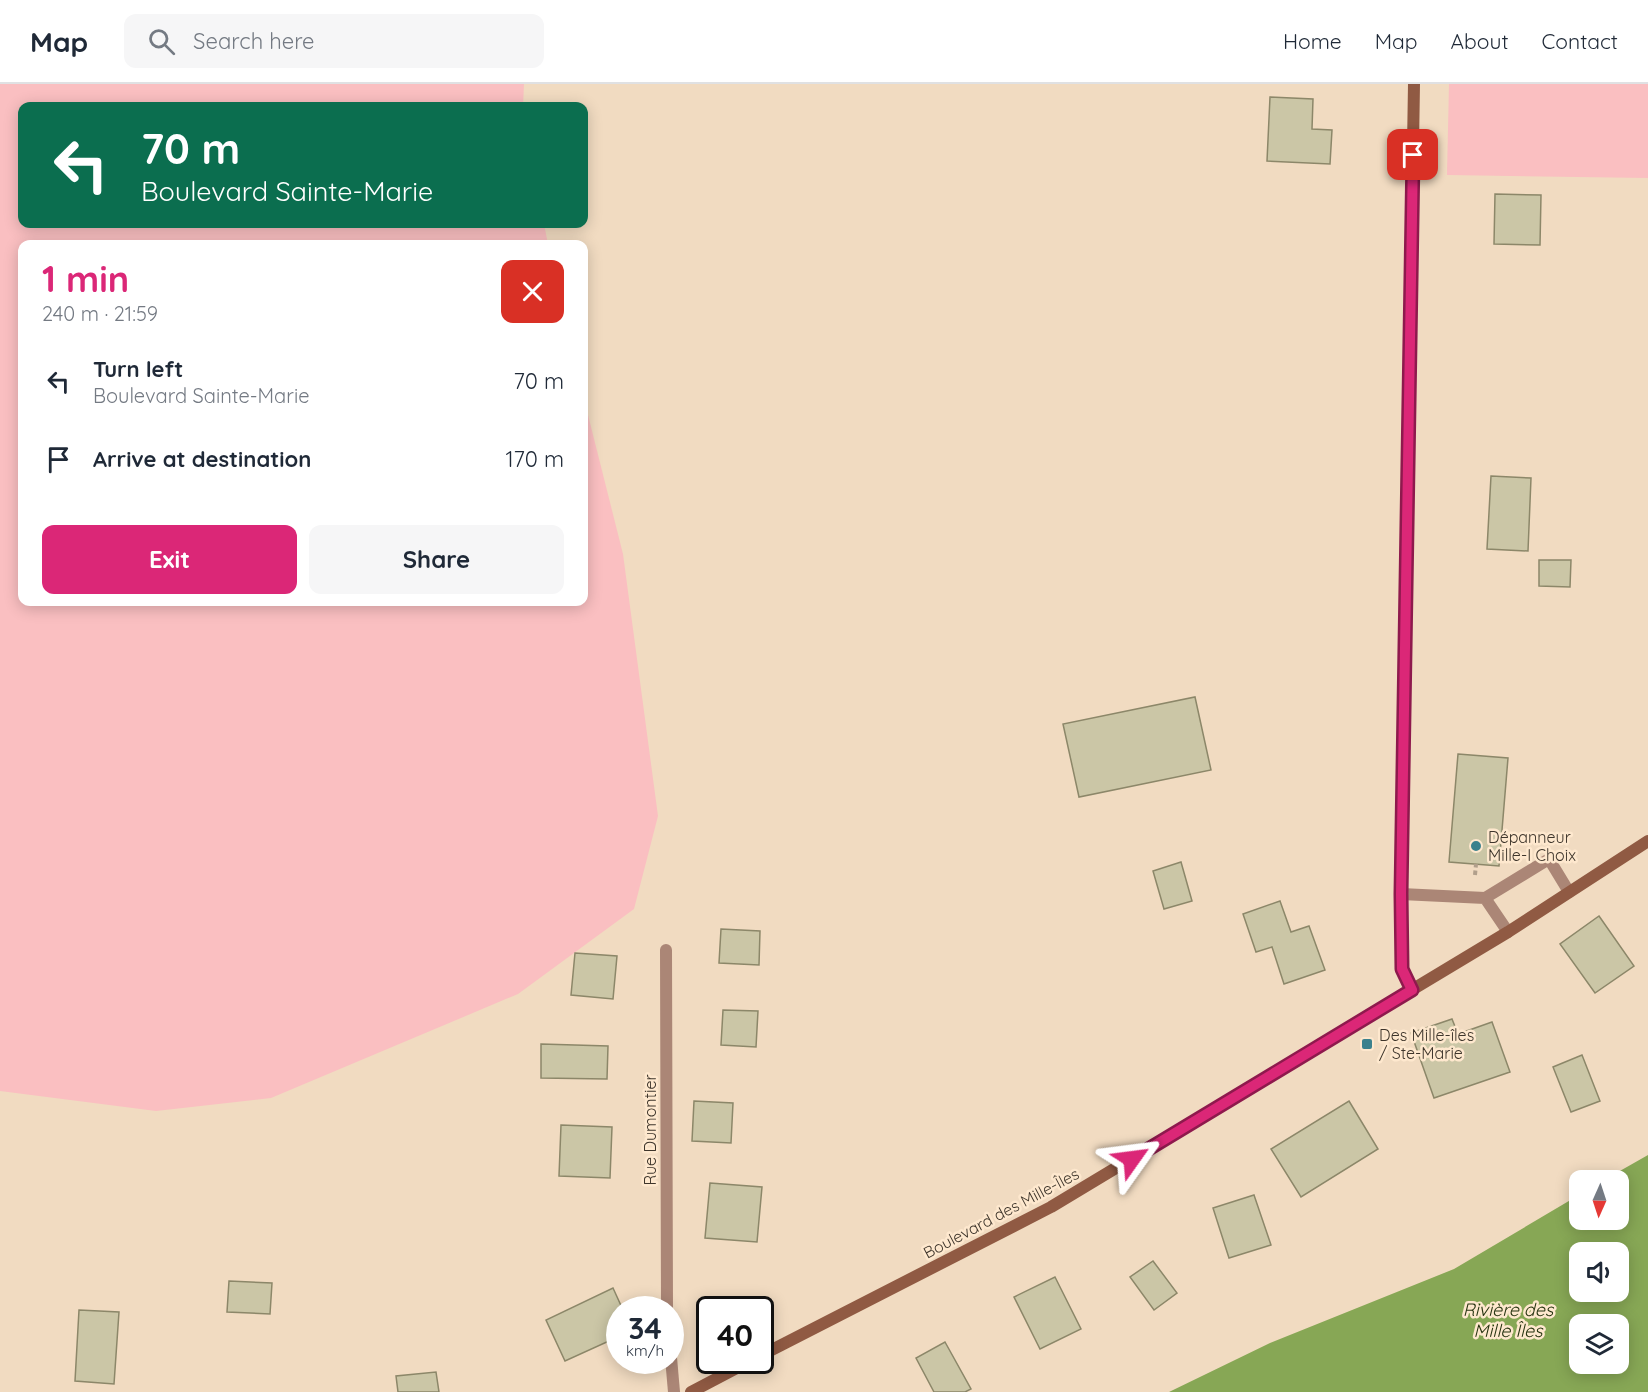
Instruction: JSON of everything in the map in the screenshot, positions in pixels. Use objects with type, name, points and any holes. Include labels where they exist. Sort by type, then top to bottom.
[{"type":"street","points":[[1412,990],[1402,969],[1401,894],[1414,84]]},
{"type":"street","name":"Boulevard des Mille-Îles","points":[[774,1349],[1051,1207],[1508,932],[1648,840]]},
{"type":"street","points":[[1401,894],[1485,898],[1550,860],[1569,892]]},
{"type":"street","points":[[1485,898],[1508,932]]},
{"type":"street","name":"Rue Dumontier","points":[[666,950],[667,1296]]},
{"type":"street","points":[[672,1374],[674,1392]]},
{"type":"street","points":[[691,1392],[725,1374]]},
{"type":"path","points":[[1475,877],[1476,864]]},
{"type":"shaded area","points":[[0,84],[524,84],[523,102],[18,102],[18,228],[545,228],[547,240],[18,240],[18,606],[588,606],[588,415],[623,554],[658,816],[634,909],[518,994],[271,1098],[156,1111],[0,1091]]},
{"type":"shaded area","points":[[1449,84],[1648,84],[1648,178],[1447,175]]},
{"type":"water","name":"Rivière des Mille Îles","points":[[1648,1155],[1648,1392],[1169,1392],[1270,1343],[1454,1269],[1569,1201],[1569,1230],[1629,1230],[1629,1170],[1622,1170]]},
{"type":"building","points":[[1270,97],[1313,99],[1312,129],[1332,130],[1330,164],[1267,161]]},
{"type":"building","points":[[1495,194],[1541,195],[1540,245],[1494,244]]},
{"type":"building","points":[[1491,476],[1531,478],[1528,551],[1487,549]]},
{"type":"building","points":[[1539,560],[1571,560],[1570,587],[1539,586]]},
{"type":"building","points":[[1195,697],[1211,770],[1079,797],[1063,724]]},
{"type":"building","points":[[1458,754],[1508,758],[1499,866],[1449,862]]},
{"type":"building","points":[[1181,862],[1192,901],[1164,909],[1153,871]]},
{"type":"building","points":[[1280,901],[1291,932],[1309,926],[1325,970],[1284,984],[1272,947],[1256,952],[1243,914]]},
{"type":"building","points":[[1599,916],[1634,966],[1595,993],[1560,944]]},
{"type":"building","points":[[721,929],[760,931],[759,965],[719,963]]},
{"type":"building","points":[[575,953],[617,956],[613,999],[571,995]]},
{"type":"building","points":[[723,1010],[758,1011],[756,1047],[721,1045]]},
{"type":"building","points":[[1452,1019],[1458,1034],[1492,1022],[1510,1072],[1434,1098],[1411,1033]]},
{"type":"building","points":[[541,1044],[608,1046],[607,1079],[541,1078]]},
{"type":"building","points":[[1582,1055],[1600,1101],[1571,1112],[1553,1067]]},
{"type":"building","points":[[694,1101],[733,1103],[731,1143],[692,1141]]},
{"type":"building","points":[[1349,1101],[1378,1149],[1301,1197],[1271,1149]]},
{"type":"building","points":[[561,1125],[612,1127],[610,1178],[559,1176]]},
{"type":"building","points":[[710,1183],[762,1187],[757,1242],[705,1238]]},
{"type":"building","points":[[1254,1195],[1271,1245],[1229,1258],[1213,1208]]},
{"type":"building","points":[[1153,1261],[1177,1293],[1154,1310],[1130,1277]]},
{"type":"building","points":[[1055,1277],[1081,1329],[1040,1349],[1014,1297]]},
{"type":"building","points":[[229,1281],[272,1283],[270,1314],[227,1312]]},
{"type":"building","points":[[613,1288],[617,1296],[606,1296],[606,1342],[565,1361],[546,1320]]},
{"type":"building","points":[[79,1310],[119,1312],[114,1384],[75,1381]]},
{"type":"building","points":[[945,1342],[971,1389],[965,1392],[934,1392],[916,1358]]},
{"type":"building","points":[[436,1372],[439,1392],[398,1392],[396,1376]]},
{"type":"place","name":"Dépanneur Mille-I Choix","points":[[1476,846]]},
{"type":"place","name":"Des Mille-îles / Ste-Marie","points":[[1367,1044]]},
{"type":"route","points":[[1132,1159],[1412,990],[1402,969],[1401,894],[1413,155]]}]
